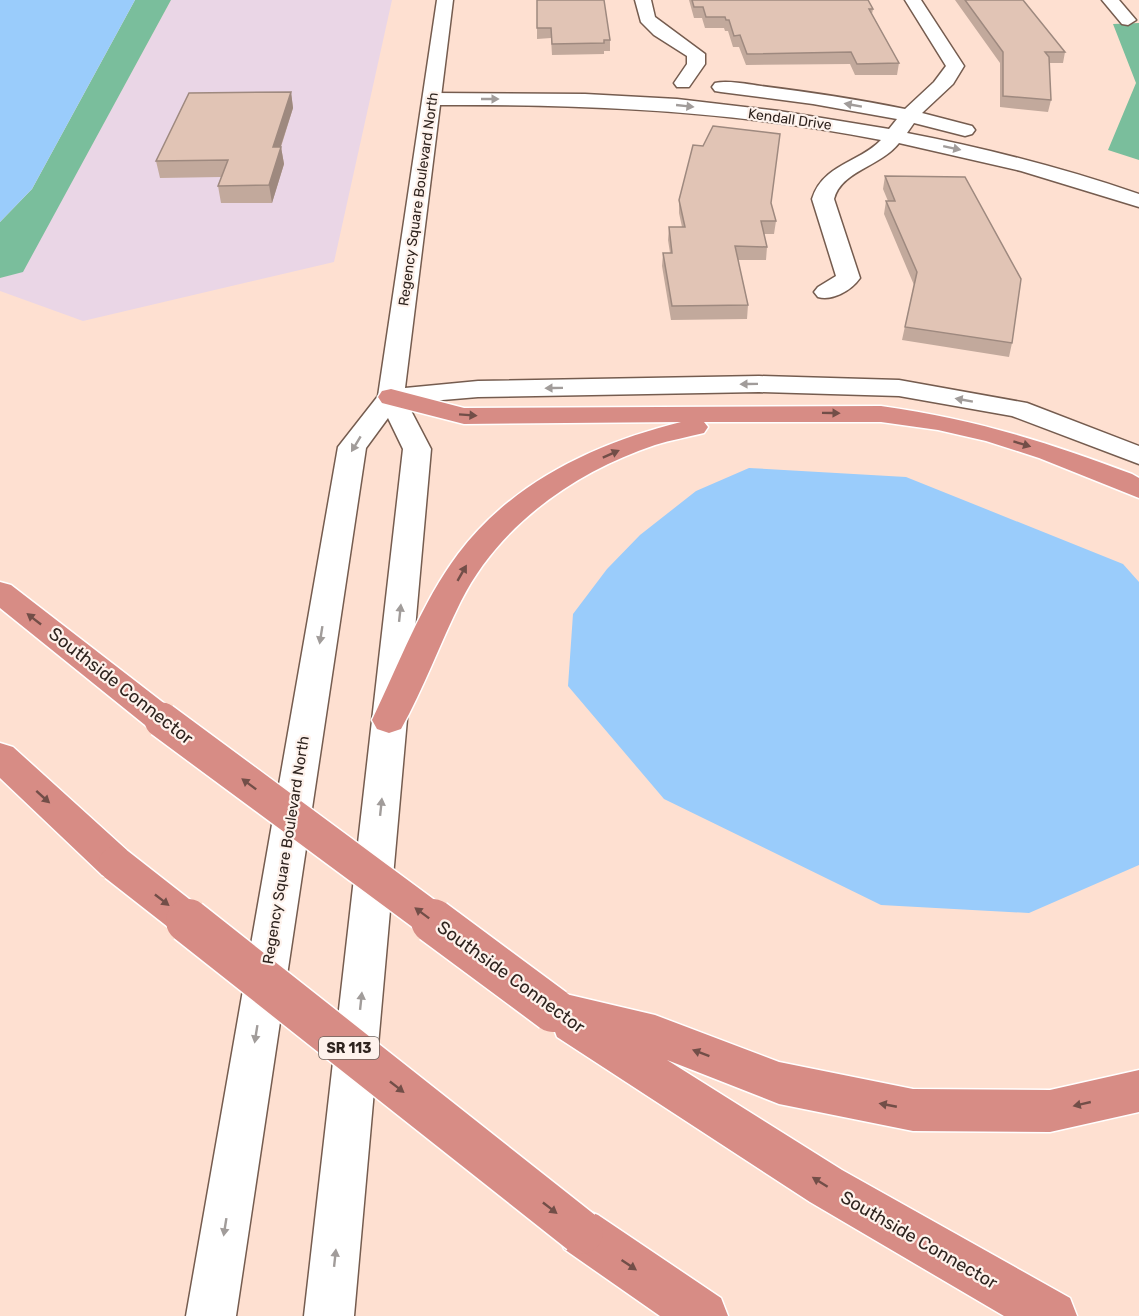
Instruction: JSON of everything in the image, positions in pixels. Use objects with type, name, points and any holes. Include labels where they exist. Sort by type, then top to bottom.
[{"type":"highway","points":[[391,397],[464,416],[881,414],[938,422],[994,435],[1049,452],[1122,480],[1139,489]]},
{"type":"highway","points":[[389,720],[446,600],[469,561],[503,522],[538,493],[574,470],[645,439],[699,426],[794,413]]},
{"type":"highway","name":"Southside Connector","points":[[0,592],[162,720],[567,1016],[826,1186],[1052,1316]]},
{"type":"highway","name":"SR 113","points":[[0,757],[116,864],[581,1232],[703,1316]]},
{"type":"highway","points":[[567,1016],[655,1035],[779,1083],[913,1110],[1050,1112],[1139,1091]]},
{"type":"street","name":"Regency Square Boulevard North","points":[[211,1316],[352,447],[391,397],[445,0]]},
{"type":"street","points":[[643,0],[647,19],[660,31],[696,54],[696,64],[683,83]]},
{"type":"street","points":[[826,292],[848,278],[823,199],[825,189],[835,177],[875,156],[895,136],[910,115],[948,80],[955,66],[913,0]]},
{"type":"street","points":[[1110,0],[1128,20]]},
{"type":"street","points":[[433,89],[458,78]]},
{"type":"street","name":"Kendall Drive","points":[[661,81],[795,95],[910,115],[986,136]]},
{"type":"street","name":"Kendall Drive","points":[[433,89],[679,105],[786,117],[895,136],[1008,161],[1081,180],[1139,201]]},
{"type":"street","points":[[1008,142],[1139,182]]},
{"type":"street","points":[[329,1316],[417,449],[391,397],[478,389],[747,384],[899,388],[1018,409],[1139,456]]},
{"type":"shaded area","points":[[171,0],[392,0],[334,262],[83,321],[0,291],[0,278],[23,271]]},
{"type":"green space","points":[[135,0],[171,0],[23,272],[0,278],[0,222],[32,189]]},
{"type":"green space","points":[[1139,23],[1139,160],[1108,150],[1136,83],[1113,24]]},
{"type":"water","points":[[0,0],[135,0],[32,189],[0,222]]},
{"type":"water","points":[[749,468],[906,477],[1123,564],[1139,582],[1139,865],[1029,913],[881,905],[664,799],[568,686],[573,614],[607,569],[640,535],[696,491]]},
{"type":"building","points":[[537,0],[604,0],[610,40],[604,40],[604,43],[552,44],[551,28],[537,28]]},
{"type":"building","points":[[692,0],[868,0],[873,9],[869,9],[899,63],[857,64],[851,52],[747,54],[740,35],[734,36],[729,20],[725,17],[706,17],[703,7],[694,7]]},
{"type":"building","points":[[965,0],[1023,0],[1065,52],[1045,52],[1049,57],[1051,100],[1003,96],[1003,52]]},
{"type":"building","points":[[291,92],[273,147],[281,147],[269,185],[218,186],[228,160],[156,161],[189,93]]},
{"type":"building","points":[[713,126],[780,134],[771,203],[776,221],[761,221],[767,247],[735,246],[748,305],[672,306],[663,253],[672,253],[669,227],[685,227],[679,200],[693,145],[703,146]]},
{"type":"building","points":[[885,176],[965,177],[1021,279],[1012,343],[905,327],[917,272],[886,201],[895,201]]}]
